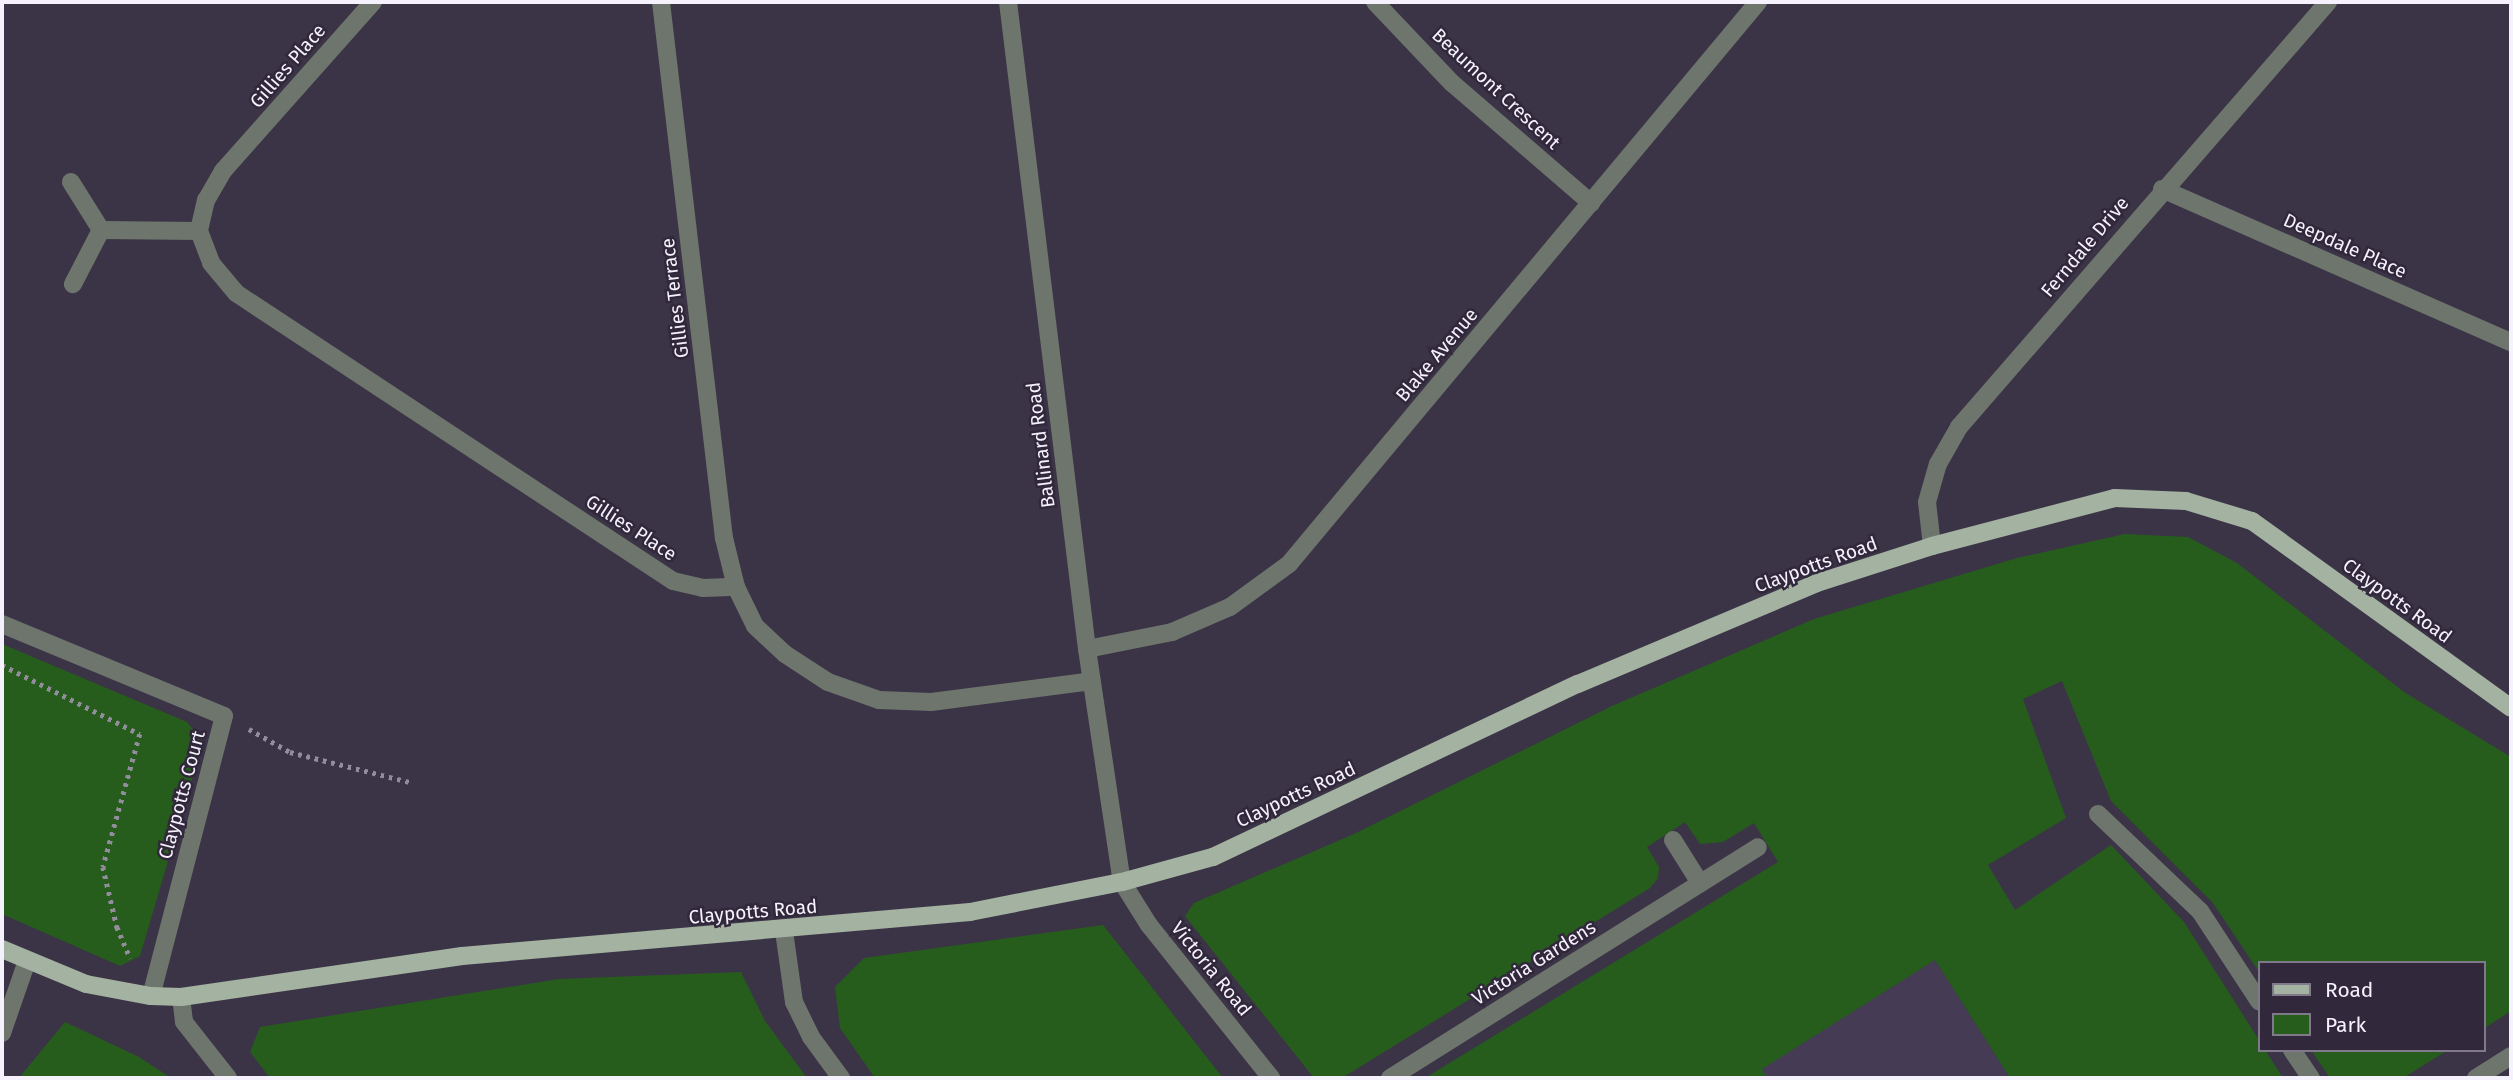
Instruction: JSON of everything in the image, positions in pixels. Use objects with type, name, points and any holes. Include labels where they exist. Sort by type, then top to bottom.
[{"type":"main road","name":"Claypotts Road","points":[[2,949],[86,984],[151,996],[181,997],[462,956],[784,931],[970,912],[1122,882],[1213,857],[1578,684],[1817,583],[1932,546],[2115,498],[2186,501],[2252,521],[2511,708]]},
{"type":"street","name":"Gillies Place","points":[[373,2],[223,171],[206,200],[199,231],[211,263],[236,293],[673,581],[703,588],[736,587]]},
{"type":"street","name":"Gillies Terrace","points":[[662,2],[724,538],[736,587]]},
{"type":"street","name":"Ballinard Road","points":[[1008,2],[1087,649],[1122,882]]},
{"type":"street","name":"Beaumont Crescent","points":[[1375,2],[1452,83],[1591,203]]},
{"type":"street","name":"Blake Avenue","points":[[1087,649],[1183,627],[1230,607],[1289,564],[1758,2]]},
{"type":"street","name":"Ferndale Drive","points":[[1932,546],[1927,502],[1938,464],[1959,427],[2162,189],[2328,2]]},
{"type":"street","points":[[71,182],[101,229]]},
{"type":"street","name":"Deepdale Place","points":[[2162,189],[2511,342]]},
{"type":"street","points":[[101,229],[199,231]]},
{"type":"street","points":[[74,284],[101,229]]},
{"type":"street","points":[[736,587],[755,626],[786,654],[828,682],[879,700],[931,702],[1092,681]]},
{"type":"street","name":"Claypotts Court","points":[[2,624],[224,716],[151,996]]},
{"type":"street","points":[[2098,814],[2200,911],[2258,999]]},
{"type":"street","points":[[1673,841],[1700,883]]},
{"type":"street","name":"Victoria Gardens","points":[[1390,1078],[1758,847]]},
{"type":"street","name":"Victoria Road","points":[[1122,882],[1149,925],[1271,1078]]},
{"type":"street","points":[[784,931],[794,1002],[811,1037],[841,1078]]},
{"type":"street","points":[[2,1033],[27,961]]},
{"type":"street","points":[[181,997],[184,1022],[228,1078]]},
{"type":"street","points":[[2293,1052],[2311,1078]]},
{"type":"street","points":[[2476,1078],[2511,1056]]},
{"type":"path","points":[[2,665],[140,734],[103,867],[117,927],[131,961]]},
{"type":"path","points":[[224,716],[290,752],[413,783]]},
{"type":"shaded area","points":[[1935,960],[2010,1078],[1767,1078],[1761,1069]]},
{"type":"green space","points":[[2125,534],[2188,537],[2237,563],[2404,692],[2511,757],[2511,1011],[2485,1028],[2485,961],[2258,961],[2258,970],[2213,903],[2111,801],[2062,681],[2023,699],[2066,818],[1988,865],[2015,910],[2111,845],[2184,922],[2258,1038],[2258,1052],[2266,1052],[2283,1078],[2010,1078],[1935,960],[1762,1069],[1767,1078],[1425,1078],[1778,862],[1754,823],[1723,842],[1700,844],[1685,822],[1647,847],[1659,867],[1658,878],[1650,888],[1342,1078],[1314,1078],[1185,916],[1194,903],[1354,834],[1612,706],[1814,619],[2017,558]]},
{"type":"green space","points":[[2,644],[187,722],[203,742],[140,956],[120,966],[2,914]]},
{"type":"green space","points":[[1103,925],[1223,1078],[875,1078],[840,1028],[835,987],[864,958]]},
{"type":"green space","points":[[741,972],[765,1021],[807,1078],[270,1078],[250,1052],[260,1027],[559,979]]},
{"type":"green space","points":[[65,1022],[139,1057],[171,1078],[19,1078]]},
{"type":"green space","points":[[2312,1052],[2445,1052],[2403,1078],[2330,1078]]}]
